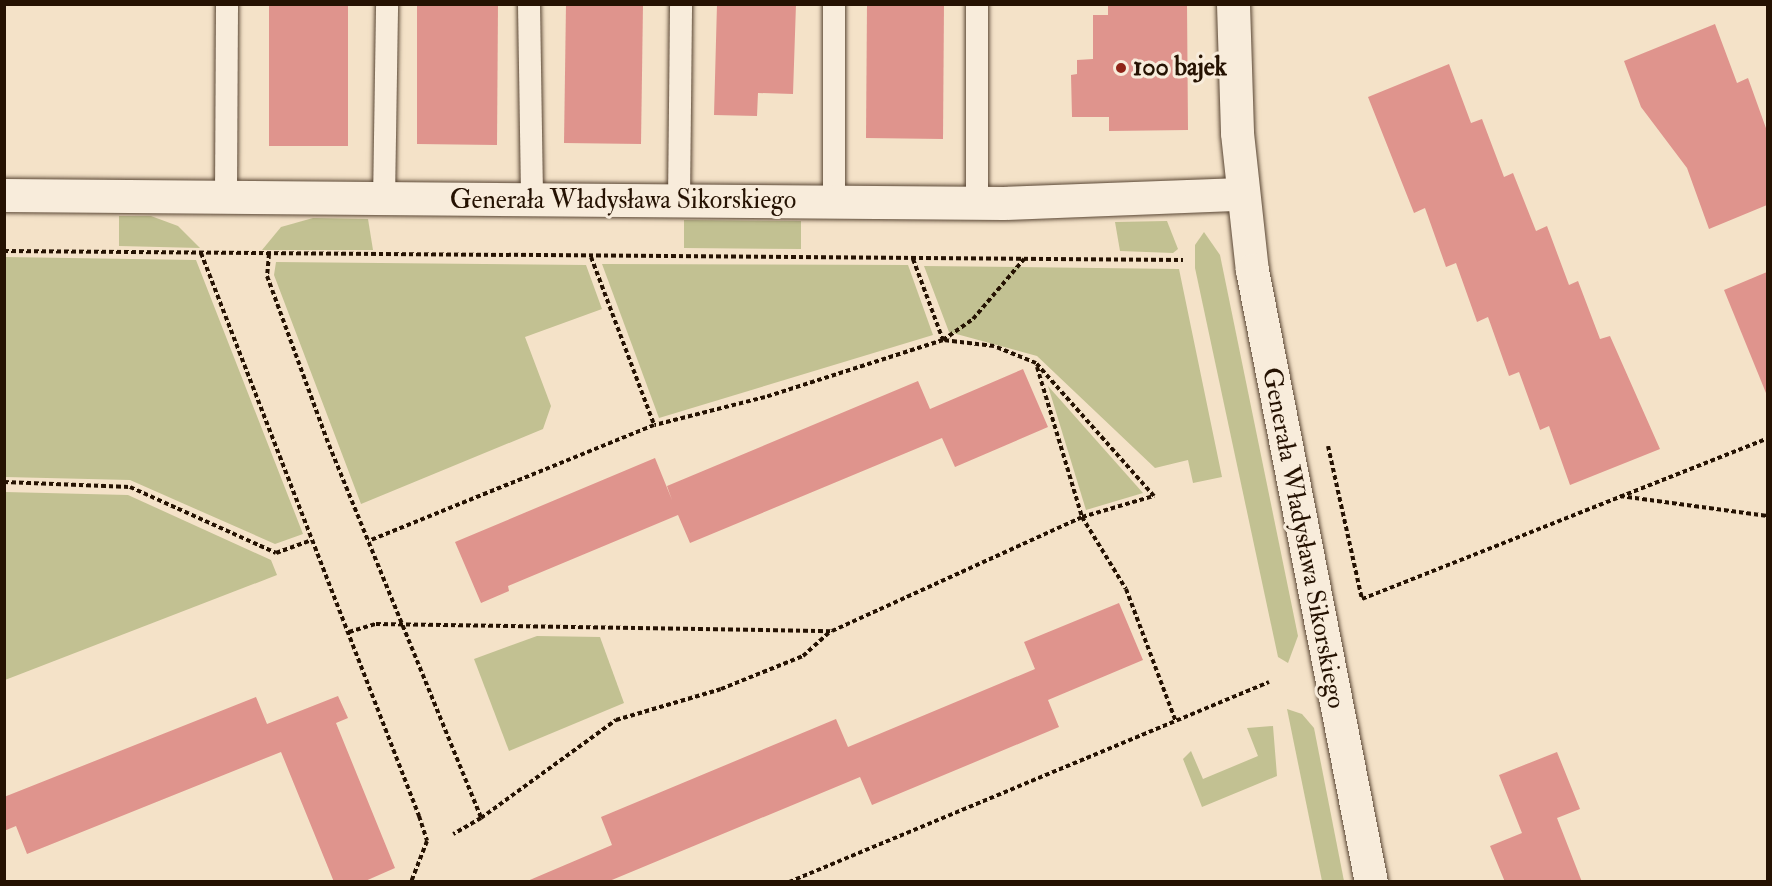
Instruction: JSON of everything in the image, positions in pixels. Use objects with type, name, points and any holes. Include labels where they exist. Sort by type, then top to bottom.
[{"type":"street","name":"Generała Władysława Sikorskiego","points":[[1233,4],[1241,194],[1269,364],[1371,882]]},
{"type":"street","name":"Generała Władysława Sikorskiego","points":[[4,195],[384,201],[977,203],[1241,194]]},
{"type":"lane","points":[[226,198],[227,4]]},
{"type":"lane","points":[[384,201],[387,4]]},
{"type":"lane","points":[[529,4],[532,201]]},
{"type":"lane","points":[[679,201],[681,4]]},
{"type":"lane","points":[[834,4],[834,201]]},
{"type":"lane","points":[[977,4],[977,203]]},
{"type":"path","points":[[4,251],[1183,260]]},
{"type":"path","points":[[201,253],[311,540],[349,632],[427,842],[411,882]]},
{"type":"path","points":[[269,254],[267,276],[369,541],[481,818]]},
{"type":"path","points":[[591,257],[654,425]]},
{"type":"path","points":[[913,259],[943,340]]},
{"type":"path","points":[[369,541],[654,425],[765,397],[943,340],[973,319],[1024,259]]},
{"type":"path","points":[[453,834],[481,818],[616,720],[721,689],[803,656],[832,631],[1082,517],[1154,496],[1036,363],[994,346],[943,340]]},
{"type":"path","points":[[1036,363],[1082,517],[1126,589],[1176,722]]},
{"type":"path","points":[[1326,437],[1362,599],[1767,438]]},
{"type":"path","points":[[4,482],[130,487],[276,553],[311,540]]},
{"type":"path","points":[[1619,496],[1767,516]]},
{"type":"path","points":[[349,632],[376,624],[832,631]]},
{"type":"path","points":[[789,882],[1269,682]]},
{"type":"shaded area","points":[[119,216],[151,216],[178,226],[200,248],[119,246]]},
{"type":"shaded area","points":[[313,218],[368,219],[373,250],[262,250],[281,227]]},
{"type":"shaded area","points":[[684,220],[801,221],[801,249],[684,248]]},
{"type":"shaded area","points":[[1167,221],[1178,249],[1173,253],[1120,251],[1115,222]]},
{"type":"shaded area","points":[[1204,232],[1220,255],[1298,636],[1288,663],[1278,657],[1195,268],[1195,245]]},
{"type":"shaded area","points":[[5,257],[196,260],[303,534],[275,544],[130,480],[5,477]]},
{"type":"shaded area","points":[[276,262],[586,265],[602,309],[525,337],[551,406],[543,429],[361,504],[274,275]]},
{"type":"shaded area","points":[[602,264],[908,265],[933,335],[659,418]]},
{"type":"shaded area","points":[[924,266],[1179,269],[1222,477],[1193,483],[1188,460],[1155,468],[1037,356],[949,332]]},
{"type":"shaded area","points":[[1048,386],[1143,493],[1086,510]]},
{"type":"shaded area","points":[[5,492],[128,495],[271,560],[277,575],[5,680]]},
{"type":"shaded area","points":[[537,636],[600,637],[624,703],[509,751],[474,659]]},
{"type":"shaded area","points":[[1287,709],[1302,714],[1314,728],[1344,881],[1322,881]]},
{"type":"shaded area","points":[[1273,726],[1277,776],[1202,807],[1183,759],[1191,751],[1203,779],[1258,756],[1247,728]]},
{"type":"building","points":[[269,4],[348,4],[348,146],[269,146]]},
{"type":"building","points":[[417,4],[498,4],[497,145],[417,144]]},
{"type":"building","points":[[566,4],[643,4],[641,144],[564,143]]},
{"type":"building","points":[[717,4],[796,4],[793,94],[758,93],[757,116],[714,115]]},
{"type":"building","points":[[867,4],[944,4],[943,139],[866,138]]},
{"type":"building","name":"100 bajek","points":[[1108,4],[1187,4],[1188,130],[1109,131],[1109,117],[1072,117],[1071,75],[1077,74],[1077,60],[1093,59],[1093,15],[1108,15]]},
{"type":"building","points":[[1715,24],[1737,83],[1748,78],[1767,131],[1767,205],[1709,229],[1687,168],[1641,107],[1624,61]]},
{"type":"building","points":[[1449,64],[1471,123],[1482,119],[1504,177],[1513,173],[1536,231],[1547,226],[1569,285],[1578,281],[1600,339],[1610,336],[1660,449],[1570,485],[1549,426],[1540,430],[1519,372],[1509,376],[1488,317],[1477,322],[1456,263],[1446,267],[1425,208],[1414,213],[1368,97]]},
{"type":"building","points":[[1767,272],[1767,392],[1766,393],[1724,290]]},
{"type":"building","points":[[1023,369],[1048,427],[955,467],[942,438],[690,543],[678,515],[508,586],[509,591],[481,603],[455,542],[655,458],[672,500],[667,486],[918,381],[930,409]]},
{"type":"building","points":[[1119,603],[1143,660],[1048,700],[1059,727],[872,805],[860,777],[607,882],[525,882],[612,845],[601,817],[836,719],[848,747],[1035,669],[1024,642]]},
{"type":"building","points":[[338,696],[348,718],[336,723],[395,868],[363,882],[334,882],[281,752],[27,854],[16,826],[4,831],[4,797],[256,697],[267,724]]},
{"type":"building","points":[[1557,752],[1580,809],[1557,818],[1582,882],[1505,882],[1490,846],[1522,833],[1499,775]]},
{"type":"place","name":"100 bajek","points":[[1121,68]]}]
